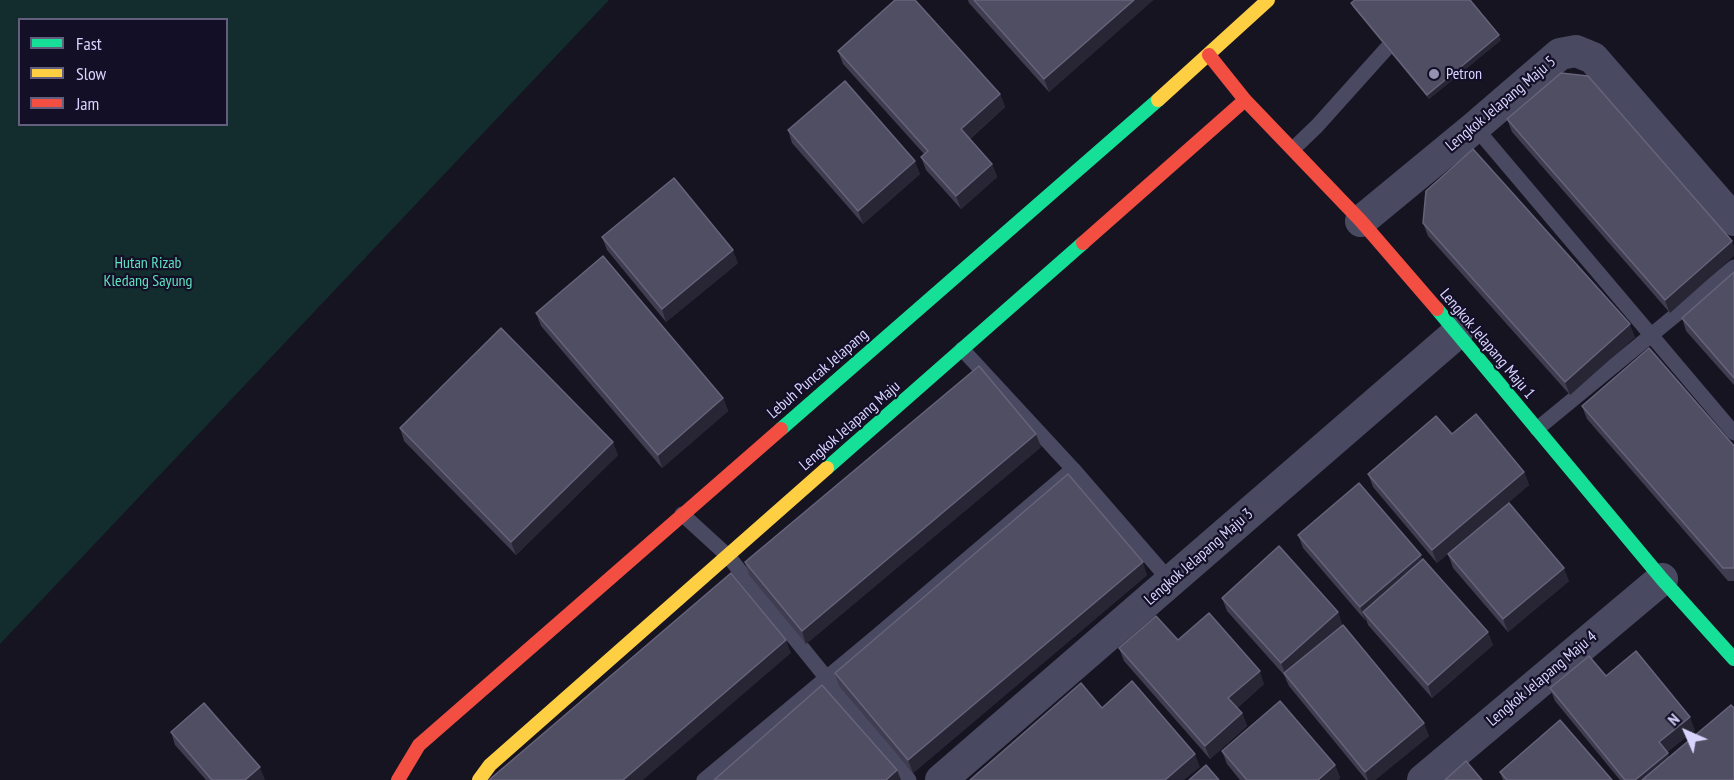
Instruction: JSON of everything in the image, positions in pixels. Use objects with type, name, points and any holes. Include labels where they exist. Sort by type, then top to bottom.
[{"type":"street","name":"Lebuh Puncak Jelapang","points":[[398,780],[419,745],[1209,55],[1268,0]]},
{"type":"street","name":"Lengkok Jelapang Maju 5","points":[[1361,220],[1560,54],[1576,51],[1593,58],[1734,220]]},
{"type":"street","name":"Lengkok Jelapang Maju 1","points":[[1209,55],[1245,100],[1361,220],[1662,579],[1730,647]]},
{"type":"street","name":"Lengkok Jelapang Maju","points":[[479,780],[490,765],[1245,100]]},
{"type":"street","name":"Lengkok Jelapang Maju 3","points":[[941,780],[1457,333]]},
{"type":"street","name":"Lengkok Jelapang Maju 4","points":[[1423,780],[1662,579]]},
{"type":"lane","points":[[1293,149],[1317,126],[1387,48]]},
{"type":"lane","points":[[1475,127],[1734,433]]},
{"type":"lane","points":[[1537,429],[1734,267]]},
{"type":"lane","points":[[962,350],[1073,469],[1171,582]]},
{"type":"lane","points":[[704,780],[1073,469]]},
{"type":"lane","points":[[682,514],[728,556],[909,780]]},
{"type":"green space","name":"Hutan Rizab Kledang Sayung","points":[[0,0],[609,0],[0,644]]},
{"type":"building","points":[[895,0],[915,0],[1000,94],[961,129],[992,164],[956,196],[921,157],[928,151],[838,51]]},
{"type":"building","points":[[974,0],[1134,0],[1044,79]]},
{"type":"building","name":"Petron","points":[[1355,0],[1470,0],[1499,35],[1427,95],[1351,3]]},
{"type":"building","points":[[1561,73],[1588,76],[1732,241],[1665,300],[1507,119]]},
{"type":"building","points":[[845,81],[915,161],[858,211],[788,130]]},
{"type":"building","points":[[1473,149],[1630,324],[1565,382],[1423,223],[1426,191]]},
{"type":"building","points":[[674,178],[733,250],[662,309],[602,237]]},
{"type":"building","points":[[603,256],[723,398],[658,455],[536,313]]},
{"type":"building","points":[[1734,272],[1734,378],[1682,318]]},
{"type":"building","points":[[501,328],[613,442],[511,542],[400,428]]},
{"type":"building","points":[[1649,348],[1734,446],[1734,568],[1723,568],[1582,406]]},
{"type":"building","points":[[979,366],[1036,434],[802,631],[745,562]]},
{"type":"building","points":[[1476,414],[1524,472],[1432,550],[1368,474],[1436,416],[1452,434]]},
{"type":"building","points":[[1068,474],[1143,562],[908,760],[835,673]]},
{"type":"building","points":[[1359,483],[1421,555],[1360,607],[1298,535]]},
{"type":"building","points":[[1509,503],[1564,568],[1503,619],[1448,554]]},
{"type":"building","points":[[1279,546],[1338,612],[1281,663],[1222,598]]},
{"type":"building","points":[[1423,559],[1488,632],[1428,685],[1363,612]]},
{"type":"building","points":[[731,573],[786,640],[623,780],[489,780]]},
{"type":"building","points":[[1209,613],[1260,671],[1228,698],[1242,713],[1205,746],[1119,648],[1156,616],[1178,640]]},
{"type":"building","points":[[1343,625],[1424,723],[1365,772],[1284,673]]},
{"type":"building","points":[[1636,651],[1690,717],[1659,742],[1668,753],[1635,780],[1625,780],[1550,688],[1589,656],[1606,676]]},
{"type":"building","points":[[1132,681],[1195,754],[1165,780],[970,780],[1081,683],[1102,708]]},
{"type":"building","points":[[822,685],[897,770],[886,780],[714,780]]},
{"type":"building","points":[[1280,701],[1335,765],[1318,780],[1247,780],[1222,751]]},
{"type":"building","points":[[204,703],[260,767],[245,780],[212,780],[171,732]]},
{"type":"building","points":[[1731,705],[1734,708],[1734,780],[1642,780]]},
{"type":"building","points":[[1560,720],[1612,780],[1507,780],[1500,772]]},
{"type":"building","points":[[1466,761],[1482,780],[1445,780]]},
{"type":"building","points":[[1206,765],[1219,780],[1189,780]]},
{"type":"traffic: fast","points":[[781,429],[1158,100]]},
{"type":"traffic: fast","points":[[827,468],[1083,243]]},
{"type":"traffic: fast","points":[[1437,309],[1662,579],[1734,659]]},
{"type":"traffic: slow","points":[[1158,100],[1268,0]]},
{"type":"traffic: slow","points":[[479,780],[490,765],[827,468]]},
{"type":"traffic: jam","points":[[1209,55],[1245,100],[1361,221],[1437,309]]},
{"type":"traffic: jam","points":[[1083,243],[1245,100]]},
{"type":"traffic: jam","points":[[398,780],[419,745],[781,429]]},
{"type":"place","name":"Petron","points":[[1434,74]]}]
